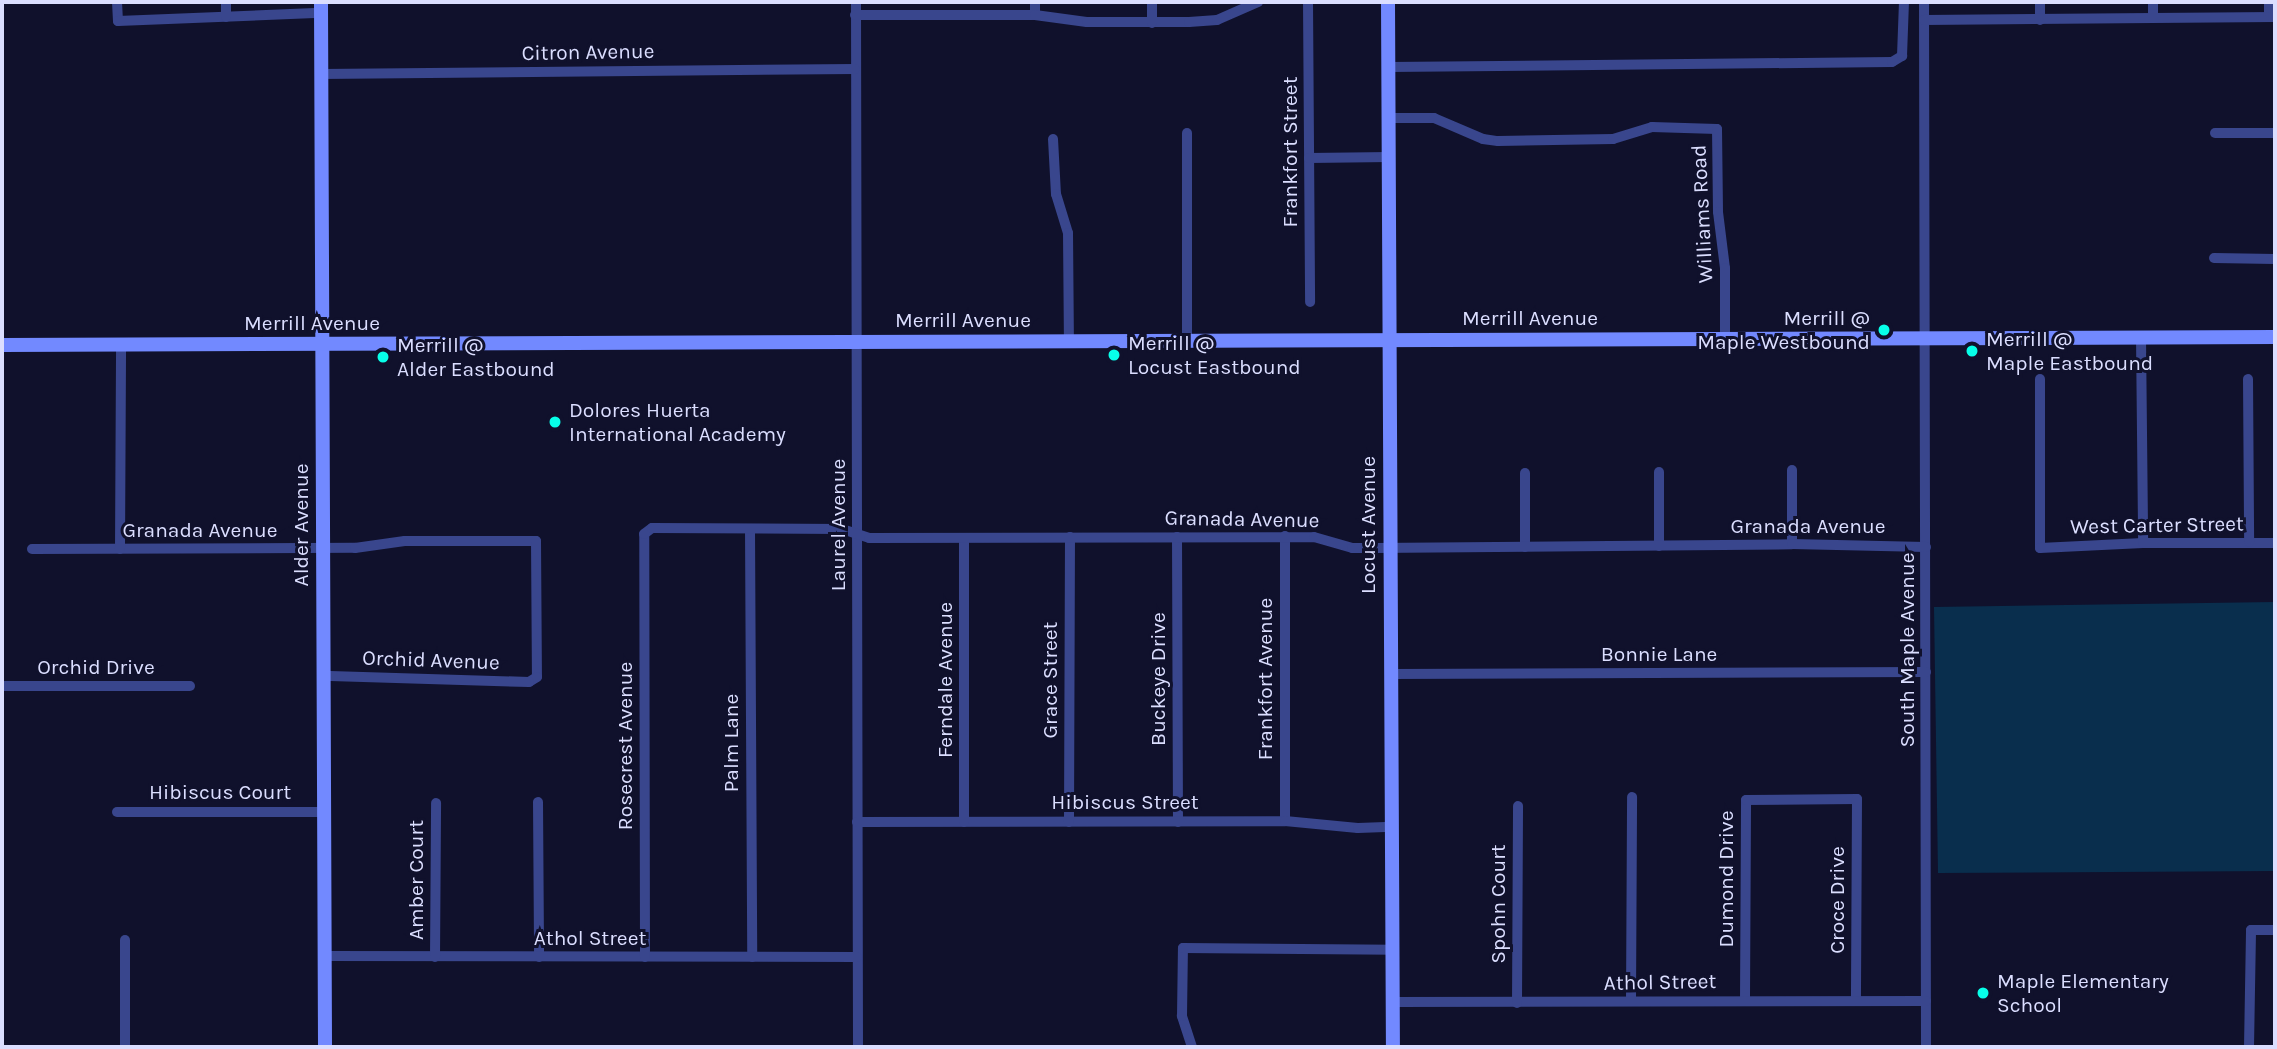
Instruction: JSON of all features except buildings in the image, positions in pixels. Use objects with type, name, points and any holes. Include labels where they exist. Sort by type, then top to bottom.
[{"type":"main road","name":"Locust Avenue","points":[[1388,2],[1393,1047]]},
{"type":"main road","name":"Alder Avenue","points":[[321,7],[325,1047]]},
{"type":"main road","name":"Merrill Avenue","points":[[2,345],[2275,337]]},
{"type":"street","points":[[117,2],[118,22],[226,17],[321,7]]},
{"type":"street","points":[[226,2],[226,17]]},
{"type":"street","name":"Laurel Avenue","points":[[856,2],[858,1047]]},
{"type":"street","points":[[1035,2],[1035,15]]},
{"type":"street","points":[[1152,2],[1152,23]]},
{"type":"street","points":[[855,15],[1035,15],[1087,22],[1152,23],[1217,20],[1258,2]]},
{"type":"street","name":"Frankfort Street","points":[[1308,2],[1310,302]]},
{"type":"street","points":[[1388,67],[1892,62],[1902,56],[1904,2]]},
{"type":"street","name":"South Maple Avenue","points":[[1924,2],[1926,1047]]},
{"type":"street","points":[[2040,2],[2040,20]]},
{"type":"street","points":[[2153,2],[2153,18]]},
{"type":"street","points":[[1924,20],[2272,17],[2269,2]]},
{"type":"street","name":"Citron Avenue","points":[[321,74],[855,69]]},
{"type":"street","name":"Williams Road","points":[[1389,118],[1434,118],[1483,139],[1498,141],[1613,139],[1652,127],[1717,129],[1718,212],[1725,268],[1725,339]]},
{"type":"street","points":[[2215,132],[2275,133]]},
{"type":"street","points":[[1187,133],[1187,340]]},
{"type":"street","points":[[1053,139],[1056,194],[1068,233],[1069,341]]},
{"type":"street","points":[[1309,158],[1390,157]]},
{"type":"street","points":[[2214,258],[2275,259]]},
{"type":"street","points":[[2141,337],[2143,543]]},
{"type":"street","points":[[120,549],[121,345]]},
{"type":"street","name":"West Carter Street","points":[[2040,379],[2040,548],[2143,543],[2275,542]]},
{"type":"street","points":[[2248,379],[2249,542]]},
{"type":"street","points":[[1792,470],[1792,544]]},
{"type":"street","points":[[1659,472],[1659,546]]},
{"type":"street","points":[[1525,473],[1525,547]]},
{"type":"street","name":"Granada Avenue","points":[[644,534],[652,527],[842,529],[869,538],[1314,537],[1352,548],[1792,544],[1926,547]]},
{"type":"street","name":"Palm Lane","points":[[750,529],[751,957]]},
{"type":"street","name":"Rosecrest Avenue","points":[[644,534],[645,957]]},
{"type":"street","name":"Grace Street","points":[[1069,822],[1070,537]]},
{"type":"street","name":"Buckeye Drive","points":[[1177,537],[1178,822]]},
{"type":"street","name":"Frankfort Avenue","points":[[1285,537],[1285,821]]},
{"type":"street","name":"Ferndale Avenue","points":[[964,538],[964,822]]},
{"type":"street","name":"Granada Avenue","points":[[32,549],[323,549],[355,548],[405,541],[536,541],[537,677]]},
{"type":"street","name":"Bonnie Lane","points":[[1392,674],[1926,672]]},
{"type":"street","name":"Orchid Avenue","points":[[322,676],[399,676],[452,682],[529,682],[537,677]]},
{"type":"street","name":"Orchid Drive","points":[[2,686],[190,686]]},
{"type":"street","points":[[1631,1001],[1632,797]]},
{"type":"street","name":"Dumond Drive","points":[[1745,1000],[1746,800],[1857,799]]},
{"type":"street","name":"Croce Drive","points":[[1856,1000],[1857,799]]},
{"type":"street","points":[[538,802],[539,957]]},
{"type":"street","name":"Amber Court","points":[[435,957],[436,803]]},
{"type":"street","name":"Spohn Court","points":[[1517,1003],[1518,806]]},
{"type":"street","name":"Hibiscus Court","points":[[117,812],[324,812]]},
{"type":"street","name":"Hibiscus Street","points":[[856,822],[1285,821],[1358,828],[1392,827]]},
{"type":"street","points":[[2249,1047],[2251,930],[2275,930]]},
{"type":"street","points":[[125,940],[125,1047]]},
{"type":"street","points":[[1192,1047],[1182,1016],[1183,948],[1394,950]]},
{"type":"street","name":"Athol Street","points":[[324,956],[857,957]]},
{"type":"street","name":"Athol Street","points":[[1394,1002],[1926,1001]]},
{"type":"water","points":[[2275,602],[2275,871],[1938,873],[1934,607]]},
{"type":"place","name":"Merrill @ Maple Westbound","points":[[1884,330]]},
{"type":"place","name":"Merrill @ Maple Eastbound","points":[[1972,351]]},
{"type":"place","name":"Merrill @ Locust Eastbound","points":[[1114,355]]},
{"type":"place","name":"Merrill @ Alder Eastbound","points":[[383,357]]},
{"type":"place","name":"Dolores Huerta International Academy","points":[[555,422]]},
{"type":"place","name":"Maple Elementary School","points":[[1983,993]]}]
